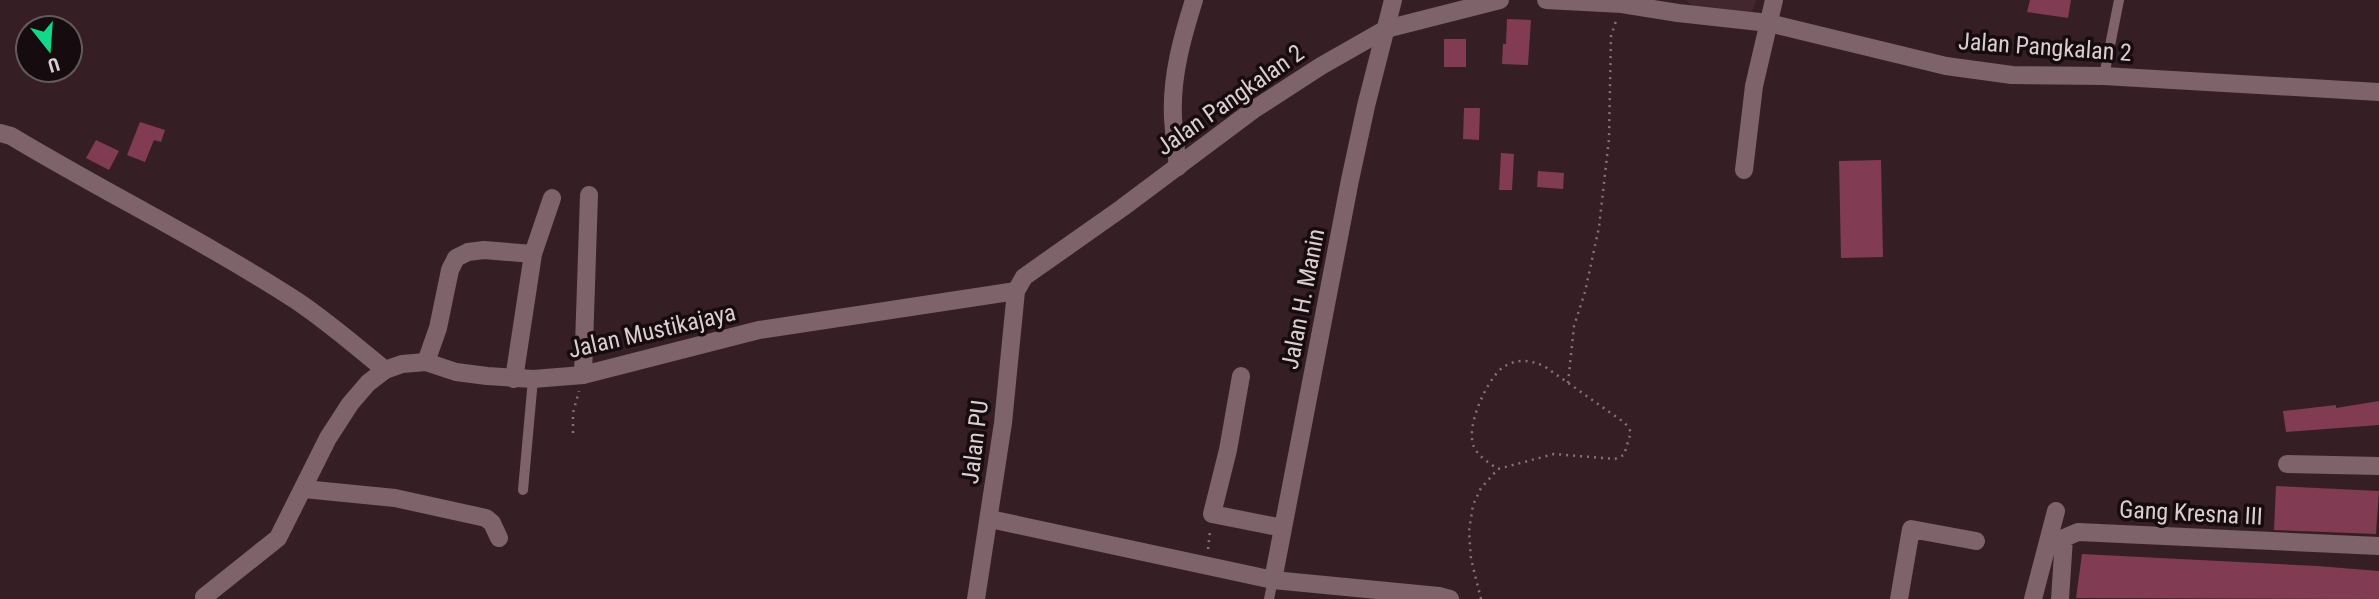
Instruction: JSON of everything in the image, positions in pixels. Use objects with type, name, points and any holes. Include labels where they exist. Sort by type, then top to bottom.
[{"type":"street","points":[[1178,167],[1173,116],[1174,87],[1180,45],[1194,0]]},
{"type":"street","name":"Jalan H. Manin","points":[[1273,580],[1350,180],[1393,0]]},
{"type":"street","name":"Jalan Pangkalan 2","points":[[1016,291],[1019,283],[1029,273],[1253,110],[1321,66],[1386,29],[1500,0]]},
{"type":"street","name":"Jalan Pangkalan 2","points":[[1546,0],[1622,4],[1769,23],[1946,66],[2012,75],[2104,76],[2379,92]]},
{"type":"street","points":[[1662,0],[1678,13]]},
{"type":"street","points":[[1744,170],[1754,86],[1774,0]]},
{"type":"street","points":[[0,132],[170,224],[296,301],[326,321],[385,370]]},
{"type":"street","points":[[583,375],[589,195]]},
{"type":"street","points":[[514,379],[533,254],[552,198]]},
{"type":"street","points":[[426,362],[438,328],[450,270],[456,258],[484,250],[533,254]]},
{"type":"street","name":"Jalan Mustikajaya","points":[[204,597],[278,538],[328,438],[350,404],[368,383],[385,370],[402,364],[426,362],[456,372],[514,379],[583,375],[759,330],[1016,291]]},
{"type":"street","name":"Jalan PU","points":[[976,599],[990,519],[1016,291]]},
{"type":"street","points":[[1241,376],[1212,514],[1283,528]]},
{"type":"street","points":[[2287,464],[2379,466]]},
{"type":"street","points":[[304,489],[395,498],[486,518],[492,523],[499,538]]},
{"type":"street","points":[[2033,599],[2056,511]]},
{"type":"street","points":[[990,519],[1273,580],[1442,598]]},
{"type":"street","points":[[1899,599],[1911,529],[1976,541]]},
{"type":"street","name":"Gang Kresna III","points":[[2060,599],[2064,538],[2078,532],[2379,546]]},
{"type":"lane","points":[[2104,76],[2119,0]]},
{"type":"lane","points":[[523,490],[533,379]]},
{"type":"lane","points":[[1269,599],[1273,580]]},
{"type":"path","points":[[1568,383],[1574,326],[1600,227],[1609,139],[1611,36],[1622,4]]},
{"type":"path","points":[[1481,599],[1471,559],[1469,531],[1473,505],[1481,488],[1498,469],[1554,454],[1615,459],[1624,455],[1631,432],[1625,423],[1544,366],[1530,360],[1518,361],[1503,368],[1492,380],[1479,404],[1471,432],[1472,444],[1478,455],[1498,469]]},
{"type":"path","points":[[573,433],[573,412],[583,375]]},
{"type":"path","points":[[1206,566],[1212,514]]},
{"type":"shaded area","points":[[1686,0],[1756,0],[1751,15],[1694,8]]},
{"type":"building","points":[[2030,0],[2071,0],[2068,18],[2027,12]]},
{"type":"building","points":[[1507,19],[1531,20],[1528,65],[1502,64]]},
{"type":"building","points":[[1444,39],[1466,39],[1466,67],[1444,67]]},
{"type":"building","points":[[1464,108],[1480,108],[1479,140],[1463,139]]},
{"type":"building","points":[[140,122],[165,130],[161,142],[154,140],[145,162],[127,155]]},
{"type":"building","points":[[96,140],[119,151],[109,170],[86,158]]},
{"type":"building","points":[[1501,153],[1514,154],[1512,190],[1499,190]]},
{"type":"building","points":[[1881,160],[1883,257],[1841,258],[1839,161]]},
{"type":"building","points":[[1538,171],[1564,173],[1563,189],[1537,187]]},
{"type":"building","points":[[2379,401],[2379,425],[2286,432],[2283,411],[2336,405],[2336,408]]},
{"type":"building","points":[[2276,486],[2379,491],[2376,534],[2274,530]]},
{"type":"building","points":[[2082,554],[2379,571],[2379,599],[2076,598]]}]
